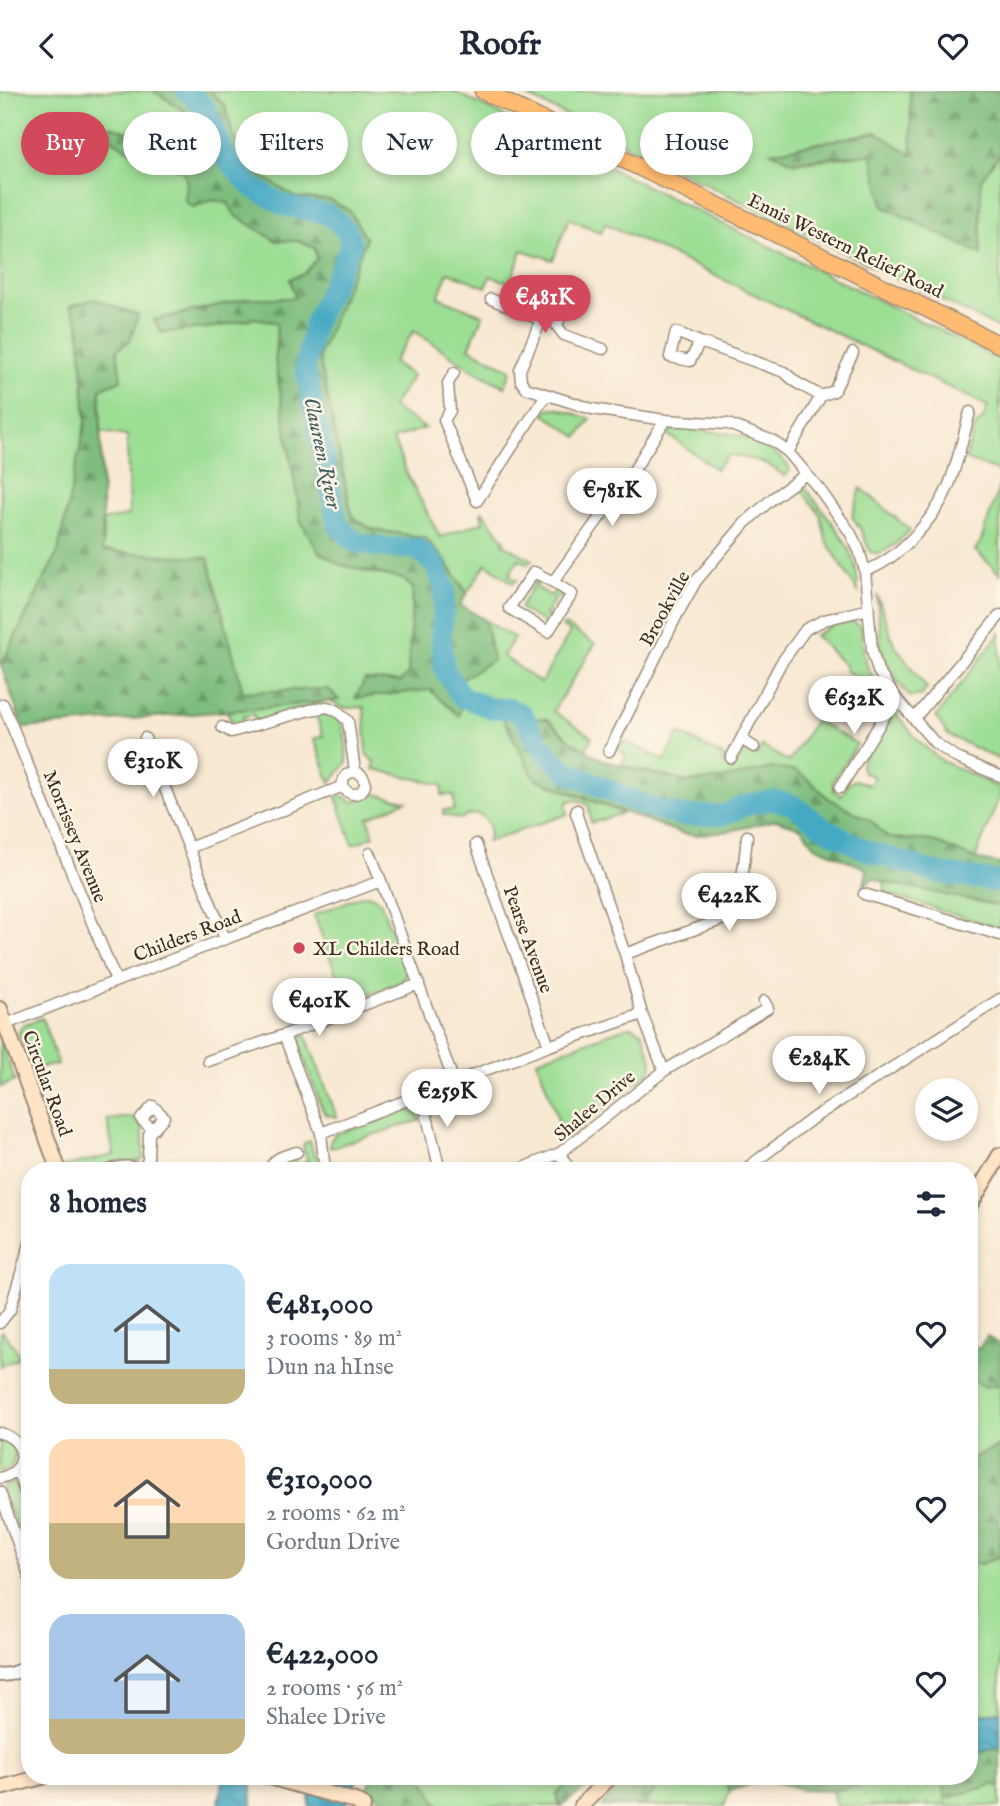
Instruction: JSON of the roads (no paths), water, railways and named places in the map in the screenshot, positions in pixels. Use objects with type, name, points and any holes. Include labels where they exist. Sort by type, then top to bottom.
[{"type":"main road","name":"Ennis Western Relief Road","points":[[483,91],[1000,345]]},
{"type":"main road","name":"Circular Road","points":[[0,1009],[57,1162]]},
{"type":"main road","points":[[978,1192],[1000,1155]]},
{"type":"main road","points":[[0,1788],[21,1783]]},
{"type":"main road","points":[[299,1785],[359,1803]]},
{"type":"main road","points":[[581,1806],[602,1785]]},
{"type":"street","points":[[557,326],[572,283]]},
{"type":"street","points":[[491,299],[557,326],[564,335],[603,349]]},
{"type":"street","points":[[541,320],[520,370],[521,381],[526,388],[592,409],[665,420],[728,424],[772,441],[788,452],[820,490],[850,532],[859,550],[865,571],[873,650],[878,671],[896,698],[934,743],[957,758],[1000,776]]},
{"type":"street","points":[[700,342],[784,372],[821,397]]},
{"type":"street","points":[[788,452],[821,397],[834,391],[853,353]]},
{"type":"street","points":[[454,373],[448,383],[450,411],[444,420],[477,501],[546,395]]},
{"type":"street","points":[[865,571],[890,558],[908,543],[939,504],[949,484],[970,412]]},
{"type":"street","points":[[553,582],[634,470],[665,420]]},
{"type":"street","name":"Brookville","points":[[609,751],[696,581],[745,523],[806,474]]},
{"type":"street","points":[[534,572],[553,582],[572,594],[548,632],[509,608],[534,572]]},
{"type":"street","points":[[731,758],[781,663],[806,629],[824,620],[869,609]]},
{"type":"street","points":[[914,719],[1000,615]]},
{"type":"street","points":[[840,789],[896,698]]},
{"type":"street","name":"Morrissey Avenue","points":[[4,703],[116,981]]},
{"type":"street","points":[[222,727],[231,732],[327,707],[337,711],[348,721],[355,771]]},
{"type":"street","points":[[145,738],[225,939]]},
{"type":"street","points":[[741,739],[754,747]]},
{"type":"street","points":[[355,771],[365,778],[363,790],[358,794],[346,792],[343,786],[344,777],[348,773],[355,771]]},
{"type":"street","points":[[189,848],[343,786]]},
{"type":"street","name":"Shalee Drive","points":[[577,810],[642,1014],[664,1072]]},
{"type":"street","points":[[625,954],[721,920],[731,912],[743,874],[747,836]]},
{"type":"street","name":"Pearse Avenue","points":[[476,844],[549,1046]]},
{"type":"street","points":[[370,853],[454,1081]]},
{"type":"street","name":"Childers Road","points":[[6,1024],[381,881]]},
{"type":"street","points":[[864,894],[1000,935]]},
{"type":"street","points":[[208,1061],[419,984]]},
{"type":"street","points":[[755,1162],[813,1118],[1000,999]]},
{"type":"street","name":"Shalee Drive","points":[[564,1162],[559,1153],[664,1072],[768,1008],[764,1001]]},
{"type":"street","points":[[321,1133],[454,1081],[642,1014]]},
{"type":"street","points":[[284,1035],[321,1133],[324,1162]]},
{"type":"street","points":[[422,1095],[438,1162]]},
{"type":"street","points":[[147,1162],[149,1134],[152,1129]]},
{"type":"street","points":[[272,1162],[297,1152]]},
{"type":"street","points":[[537,1162],[559,1153]]},
{"type":"street","points":[[0,1323],[21,1287]]},
{"type":"street","points":[[0,1433],[21,1442]]},
{"type":"street","points":[[21,1454],[17,1470],[21,1481]]},
{"type":"street","points":[[0,1479],[17,1470]]},
{"type":"street","points":[[0,1492],[21,1552]]},
{"type":"street","points":[[0,1675],[21,1670]]},
{"type":"water","points":[[1000,1711],[1000,1747],[978,1753],[978,1715]]},
{"type":"water","points":[[222,1785],[252,1785],[252,1806],[223,1806],[219,1802]]},
{"type":"water","points":[[310,1785],[355,1785],[345,1806],[309,1806]]},
{"type":"waterway","name":"Claureen River","points":[[187,91],[206,109],[227,160],[252,187],[285,206],[330,215],[347,231],[351,245],[314,325],[305,368],[338,526],[357,543],[418,549],[436,566],[445,589],[441,638],[444,669],[462,697],[490,708],[511,709],[523,715],[547,754],[568,772],[646,806],[683,816],[723,815],[749,804],[774,800],[793,805],[821,826],[865,850],[938,873],[1000,882]]},
{"type":"place","name":"XL Childers Road","points":[[299,948]]}]
